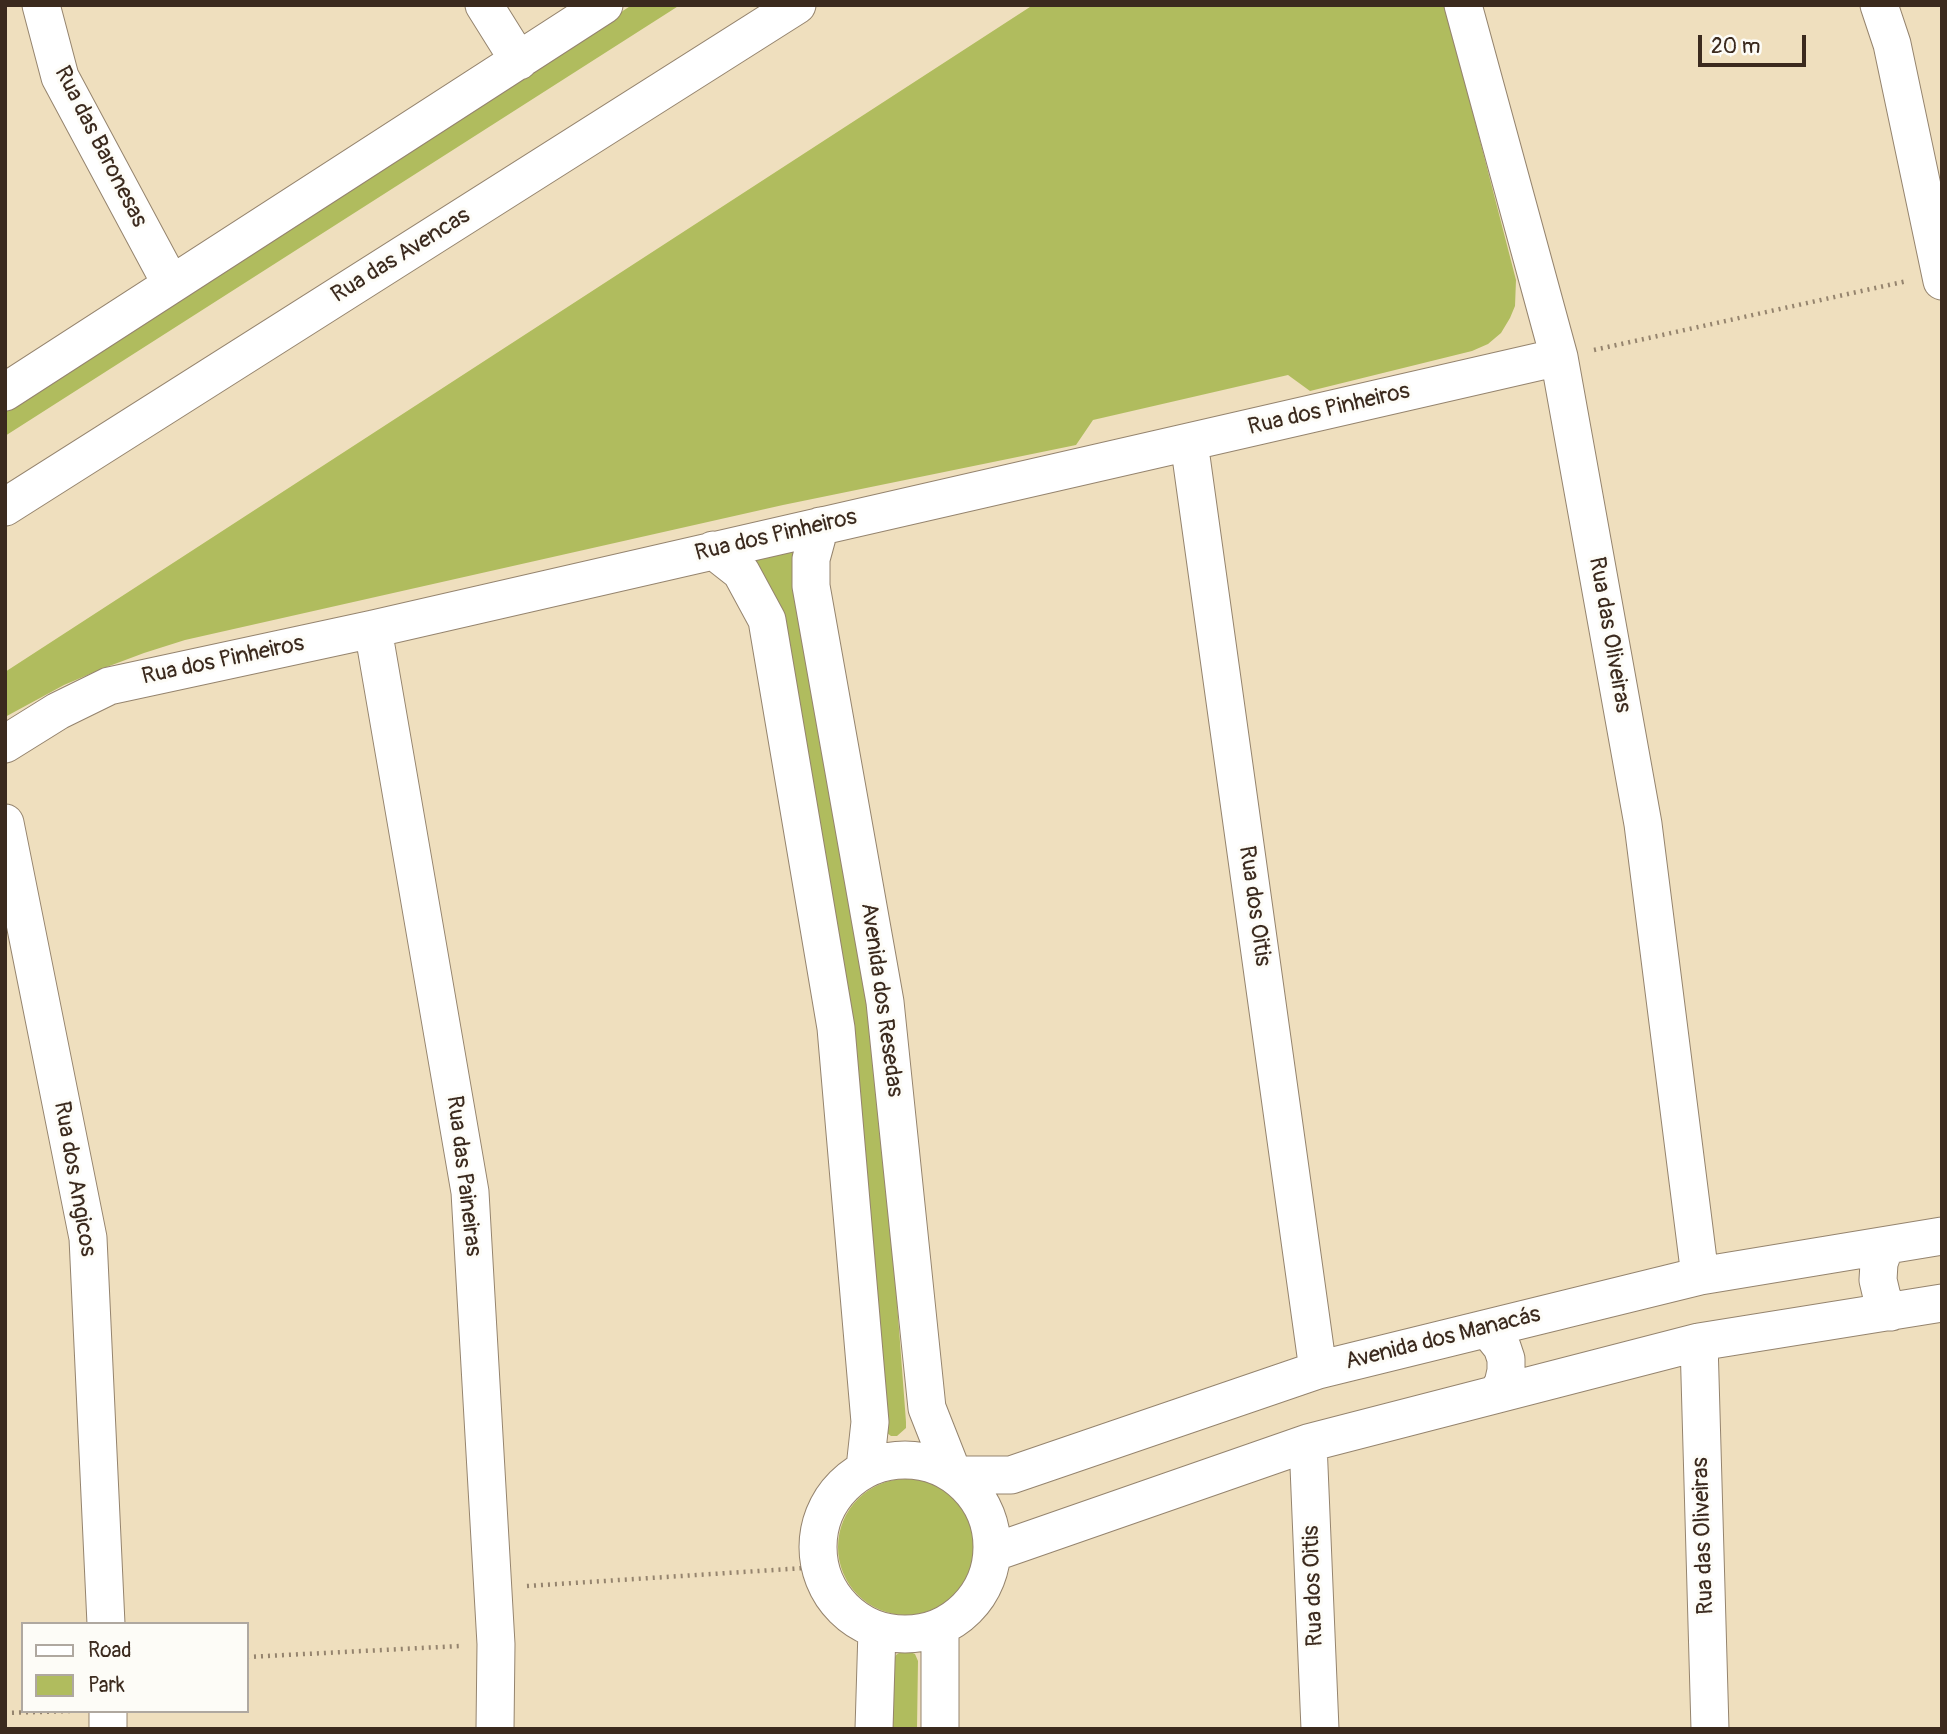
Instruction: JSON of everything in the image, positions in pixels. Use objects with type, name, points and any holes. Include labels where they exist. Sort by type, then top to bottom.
[{"type":"street","name":"Rua das Baronesas","points":[[41,5],[60,78],[172,285]]},
{"type":"street","points":[[484,5],[519,61]]},
{"type":"street","points":[[5,391],[604,5]]},
{"type":"street","name":"Rua das Avencas","points":[[5,507],[797,5]]},
{"type":"street","name":"Rua das Oliveiras","points":[[1463,5],[1559,357],[1643,824],[1700,1276]]},
{"type":"street","points":[[1879,5],[1892,44],[1941,277]]},
{"type":"street","name":"Rua dos Pinheiros","points":[[5,744],[58,711],[109,686],[373,629],[1559,357]]},
{"type":"street","name":"Rua dos Oitis","points":[[1188,442],[1318,1370]]},
{"type":"street","name":"Avenida dos Resedas","points":[[820,527],[811,559],[811,586],[886,1002],[927,1408],[954,1474]]},
{"type":"street","points":[[713,551],[741,572],[768,620],[836,1028],[870,1422],[865,1468]]},
{"type":"street","name":"Rua das Paineiras","points":[[373,629],[470,1192],[496,1644],[495,1729]]},
{"type":"street","name":"Rua dos Angicos","points":[[5,824],[88,1238],[106,1622]]},
{"type":"street","name":"Avenida dos Manacás","points":[[954,1474],[1011,1475],[1318,1370],[1700,1276],[1942,1236]]},
{"type":"street","points":[[1885,1246],[1879,1263],[1878,1280],[1882,1297],[1891,1312]]},
{"type":"street","points":[[992,1553],[1308,1443],[1699,1342],[1942,1304]]},
{"type":"street","points":[[1485,1329],[1502,1347],[1506,1359],[1503,1384],[1496,1394]]},
{"type":"street","name":"Rua das Oliveiras","points":[[1699,1342],[1710,1729]]},
{"type":"street","name":"Rua dos Oitis","points":[[1308,1443],[1320,1729]]},
{"type":"street","points":[[911,1459],[934,1464],[954,1474],[976,1496],[989,1523],[992,1553],[987,1576],[976,1597],[960,1615],[940,1627],[919,1633],[898,1634],[877,1630],[851,1616],[831,1594],[820,1567],[818,1538],[826,1510],[842,1486],[865,1468],[888,1461],[911,1459]]},
{"type":"street","points":[[940,1627],[940,1729]]},
{"type":"street","points":[[874,1729],[877,1630]]},
{"type":"path","points":[[1559,357],[1941,277]]},
{"type":"path","points":[[492,1588],[820,1567]]},
{"type":"path","points":[[248,1657],[496,1644]]},
{"type":"green space","points":[[632,5],[680,5],[5,436],[5,408]]},
{"type":"green space","points":[[1033,5],[1445,5],[1516,280],[1515,306],[1501,333],[1488,344],[1472,351],[1310,391],[1288,375],[1093,420],[1076,445],[783,505],[185,640],[144,653],[64,685],[5,717],[5,672]]},
{"type":"green space","points":[[795,546],[868,1004],[892,1236],[906,1422],[906,1428],[897,1436],[887,1433],[755,563],[758,556]]},
{"type":"green space","points":[[906,1479],[932,1484],[954,1499],[969,1521],[974,1547],[969,1573],[954,1595],[932,1610],[906,1615],[880,1610],[858,1595],[843,1573],[838,1547],[843,1521],[858,1499],[880,1484]]},
{"type":"green space","points":[[902,1651],[915,1654],[918,1661],[917,1729],[893,1729],[893,1661]]}]
